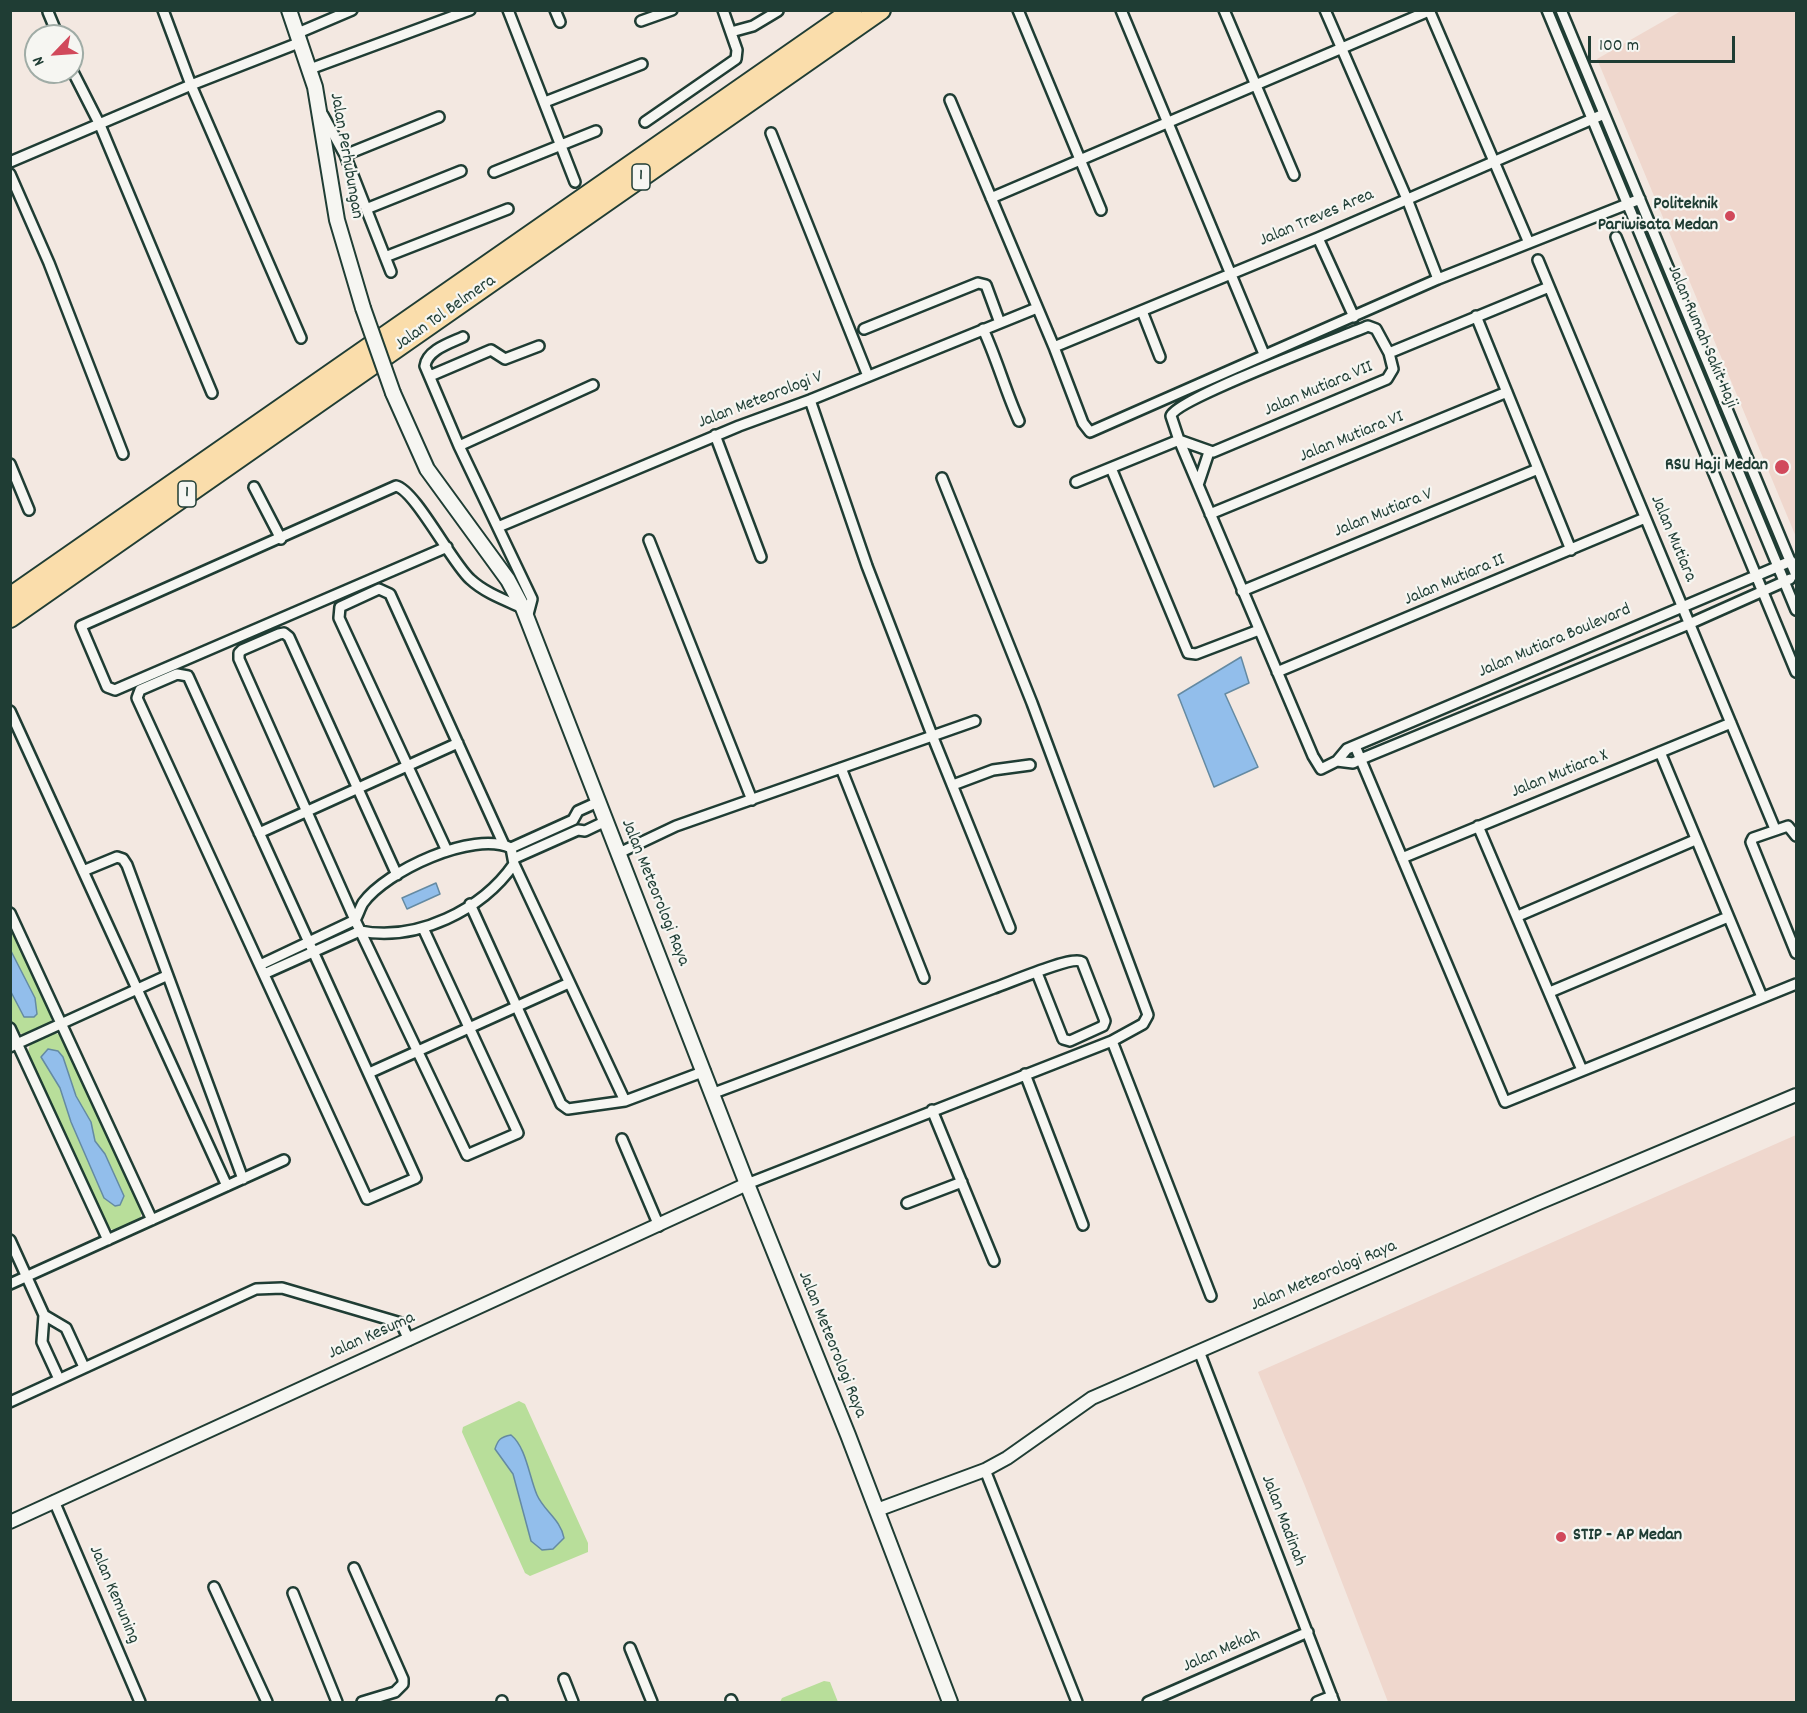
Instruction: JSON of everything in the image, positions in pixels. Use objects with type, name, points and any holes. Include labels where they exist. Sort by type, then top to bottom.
[{"type":"highway","name":"Jalan Tol Belmera","points":[[10,597],[853,10]]},
{"type":"highway","name":"Jalan Tol Belmera","points":[[10,618],[880,10]]},
{"type":"main road","name":"Jalan Perhubungan","points":[[289,10],[310,69],[321,112],[337,220],[363,308]]},
{"type":"main road","name":"Jalan Meteorologi Raya","points":[[363,308],[393,393],[427,470],[508,580],[525,613],[950,1702]]},
{"type":"street","points":[[163,10],[191,85],[301,338]]},
{"type":"street","points":[[10,162],[299,37],[352,10]]},
{"type":"street","points":[[310,69],[470,10]]},
{"type":"street","points":[[508,10],[575,182]]},
{"type":"street","points":[[555,10],[560,22]]},
{"type":"street","points":[[641,21],[672,10]]},
{"type":"street","points":[[645,122],[736,59],[738,52],[723,10]]},
{"type":"street","points":[[1018,10],[1079,162],[1101,210]]},
{"type":"street","points":[[1121,10],[1264,354]]},
{"type":"street","points":[[1224,10],[1294,175]]},
{"type":"street","points":[[1325,10],[1407,199],[1438,279]]},
{"type":"street","name":"Jalan Rumah Sakit Haji","points":[[1547,10],[1797,610]]},
{"type":"street","name":"Jalan Rumah Sakit Haji","points":[[1561,10],[1797,575]]},
{"type":"street","points":[[730,32],[753,26],[778,11]]},
{"type":"street","points":[[991,198],[1342,51],[1430,11],[1529,243]]},
{"type":"street","points":[[48,12],[53,24]]},
{"type":"street","points":[[545,102],[642,64]]},
{"type":"street","points":[[1577,82],[1589,78]]},
{"type":"street","points":[[79,84],[100,125],[212,393]]},
{"type":"street","points":[[950,100],[1054,347],[1083,423],[1090,432],[1438,279],[1640,200]]},
{"type":"street","points":[[321,112],[345,155],[391,273]]},
{"type":"street","name":"Jalan Treves Area","points":[[1054,347],[1317,238],[1604,114]]},
{"type":"street","points":[[345,155],[439,117]]},
{"type":"street","points":[[495,171],[596,131]]},
{"type":"street","points":[[771,133],[868,376]]},
{"type":"street","points":[[366,209],[461,171]]},
{"type":"street","points":[[10,174],[49,263],[123,454]]},
{"type":"street","points":[[385,257],[508,209]]},
{"type":"street","points":[[1616,237],[1797,672]]},
{"type":"street","points":[[1317,238],[1353,317]]},
{"type":"street","name":"Jalan Mutiara","points":[[1538,260],[1775,830]]},
{"type":"street","points":[[864,329],[978,283],[986,285],[1000,322]]},
{"type":"street","name":"Jalan Mutiara VII","points":[[1209,452],[1387,379],[1392,375],[1393,369],[1389,353],[1549,287]]},
{"type":"street","name":"Jalan Meteorologi V","points":[[498,526],[715,435],[810,400],[1037,308]]},
{"type":"street","points":[[1142,311],[1160,357]]},
{"type":"street","points":[[1476,316],[1571,550]]},
{"type":"street","points":[[1277,672],[1179,440],[1172,422],[1173,411],[1216,388],[1368,326],[1376,329],[1389,353]]},
{"type":"street","points":[[983,329],[998,361],[1000,378],[1018,422]]},
{"type":"street","points":[[447,547],[115,690],[107,687],[81,626],[396,486],[407,492],[475,584],[525,613],[531,599],[459,446],[425,366],[427,359],[441,347],[463,336]]},
{"type":"street","points":[[430,376],[491,350],[505,359],[539,346]]},
{"type":"street","points":[[459,446],[592,385]]},
{"type":"street","name":"Jalan Mutiara VI","points":[[1210,514],[1507,392]]},
{"type":"street","points":[[810,400],[867,566],[1010,928]]},
{"type":"street","points":[[715,435],[761,557]]},
{"type":"street","points":[[1076,482],[1179,440],[1209,452],[1198,485]]},
{"type":"street","points":[[10,464],[29,510]]},
{"type":"street","points":[[1111,468],[1188,652],[1196,654],[1259,630]]},
{"type":"street","name":"Jalan Mutiara V","points":[[1242,591],[1538,469]]},
{"type":"street","points":[[747,1184],[1112,1041],[1143,1024],[1148,1012],[1032,703],[942,478]]},
{"type":"street","points":[[254,487],[280,539]]},
{"type":"street","name":"Jalan Mutiara II","points":[[1277,672],[1646,518]]},
{"type":"street","points":[[649,540],[752,800]]},
{"type":"street","name":"Jalan Mutiara Boulevard","points":[[1277,672],[1318,767],[1325,768],[1355,746],[1791,561]]},
{"type":"street","name":"Jalan Mutiara Boulevard","points":[[1337,761],[1353,763],[1689,624],[1797,575]]},
{"type":"street","points":[[447,851],[339,618],[340,607],[379,589],[390,594],[508,846],[568,983],[626,1101]]},
{"type":"street","points":[[397,875],[289,637],[284,633],[279,634],[242,650],[238,653],[239,659],[355,920],[467,1155],[518,1133],[423,928]]},
{"type":"street","points":[[177,674],[188,676],[309,942],[416,1178],[367,1199],[137,698],[140,690],[177,674]]},
{"type":"street","points":[[10,711],[227,1186]]},
{"type":"street","points":[[619,853],[676,826],[975,721]]},
{"type":"street","name":"Jalan Mutiara X","points":[[1402,858],[1731,723]]},
{"type":"street","points":[[259,833],[458,743]]},
{"type":"street","points":[[1355,746],[1504,1101],[1509,1102],[1582,1070],[1797,984]]},
{"type":"street","points":[[1660,752],[1762,997]]},
{"type":"street","points":[[953,785],[993,770],[1030,765]]},
{"type":"street","points":[[841,768],[924,978]]},
{"type":"street","points":[[260,965],[355,920],[362,904],[382,885],[421,861],[447,851],[476,846],[508,846],[573,820],[578,811],[598,802]]},
{"type":"street","points":[[573,820],[578,830]]},
{"type":"street","points":[[264,974],[360,931],[389,934],[423,928],[446,918],[495,887],[514,861],[578,830],[585,831],[606,821]]},
{"type":"street","points":[[1478,826],[1582,1070]]},
{"type":"street","points":[[1797,836],[1788,826],[1753,838],[1751,846],[1797,953]]},
{"type":"street","points":[[1518,916],[1695,840]]},
{"type":"street","points":[[83,871],[117,857],[123,859],[243,1179]]},
{"type":"street","points":[[470,904],[561,1104],[568,1109],[626,1101],[705,1071]]},
{"type":"street","points":[[10,913],[152,1220]]},
{"type":"street","points":[[1550,992],[1728,917]]},
{"type":"street","points":[[714,1093],[1037,973],[1075,959],[1081,960],[1105,1022],[1103,1026],[1070,1041],[1063,1039],[1037,973]]},
{"type":"street","points":[[14,1046],[166,976]]},
{"type":"street","points":[[369,1073],[568,983]]},
{"type":"street","points":[[10,1028],[14,1046],[108,1240]]},
{"type":"street","points":[[1112,1041],[1211,1296]]},
{"type":"street","points":[[1025,1074],[1083,1226]]},
{"type":"street","name":"Jalan Meteorologi Raya","points":[[877,1510],[985,1470],[1007,1458],[1092,1398],[1797,1095]]},
{"type":"street","points":[[932,1110],[994,1261]]},
{"type":"street","points":[[622,1139],[659,1226]]},
{"type":"street","points":[[10,1284],[284,1160]]},
{"type":"street","points":[[907,1203],[962,1182]]},
{"type":"street","name":"Jalan Kesuma","points":[[10,1522],[747,1184]]},
{"type":"street","points":[[10,1240],[45,1315],[42,1342],[59,1379]]},
{"type":"street","points":[[10,1402],[256,1289],[272,1287],[401,1323],[409,1340]]},
{"type":"street","points":[[45,1315],[66,1328],[84,1367]]},
{"type":"street","name":"Jalan Madinah","points":[[1199,1351],[1333,1699]]},
{"type":"street","points":[[985,1470],[1077,1702]]},
{"type":"street","name":"Jalan Kemuning","points":[[54,1501],[140,1702]]},
{"type":"street","points":[[354,1568],[403,1679],[403,1684],[395,1692],[362,1702]]},
{"type":"street","points":[[214,1587],[267,1702]]},
{"type":"street","points":[[293,1593],[337,1702]]},
{"type":"street","name":"Jalan Mekah","points":[[1148,1702],[1308,1632]]},
{"type":"street","points":[[630,1648],[652,1702]]},
{"type":"street","points":[[564,1679],[573,1702]]},
{"type":"street","points":[[1317,1702],[1333,1699]]},
{"type":"shaded area","name":"Politeknik Pariwisata Medan","points":[[1681,11],[1796,11],[1796,537],[1597,59]]},
{"type":"shaded area","name":"STIP - AP Medan","points":[[1796,1135],[1796,1702],[1388,1702],[1305,1486],[1258,1372]]},
{"type":"green space","points":[[10,923],[53,1015],[50,1023],[24,1035],[16,1031],[11,1019]]},
{"type":"green space","points":[[55,1033],[61,1035],[142,1211],[140,1220],[116,1231],[108,1228],[28,1052],[30,1044]]},
{"type":"green space","points":[[519,1401],[525,1404],[588,1543],[588,1552],[530,1576],[525,1573],[462,1432],[463,1427]]},
{"type":"green space","points":[[824,1681],[830,1682],[838,1702],[780,1702],[782,1698]]},
{"type":"water","points":[[1241,657],[1249,683],[1225,694],[1258,767],[1214,787],[1178,695]]},
{"type":"water","points":[[436,883],[440,894],[407,909],[402,898]]},
{"type":"water","points":[[11,951],[35,998],[37,1014],[34,1017],[24,1017],[11,992]]},
{"type":"water","points":[[48,1049],[58,1051],[63,1057],[76,1096],[91,1122],[95,1141],[105,1154],[124,1196],[120,1205],[115,1206],[104,1198],[71,1122],[60,1088],[41,1057]]},
{"type":"water","points":[[511,1435],[524,1454],[537,1495],[562,1532],[564,1538],[553,1549],[542,1550],[531,1541],[513,1474],[495,1449],[500,1439]]},
{"type":"place","name":"Politeknik Pariwisata Medan","points":[[1730,216]]},
{"type":"place","name":"RSU Haji Medan","points":[[1782,467]]},
{"type":"place","name":"STIP - AP Medan","points":[[1561,1537]]}]
